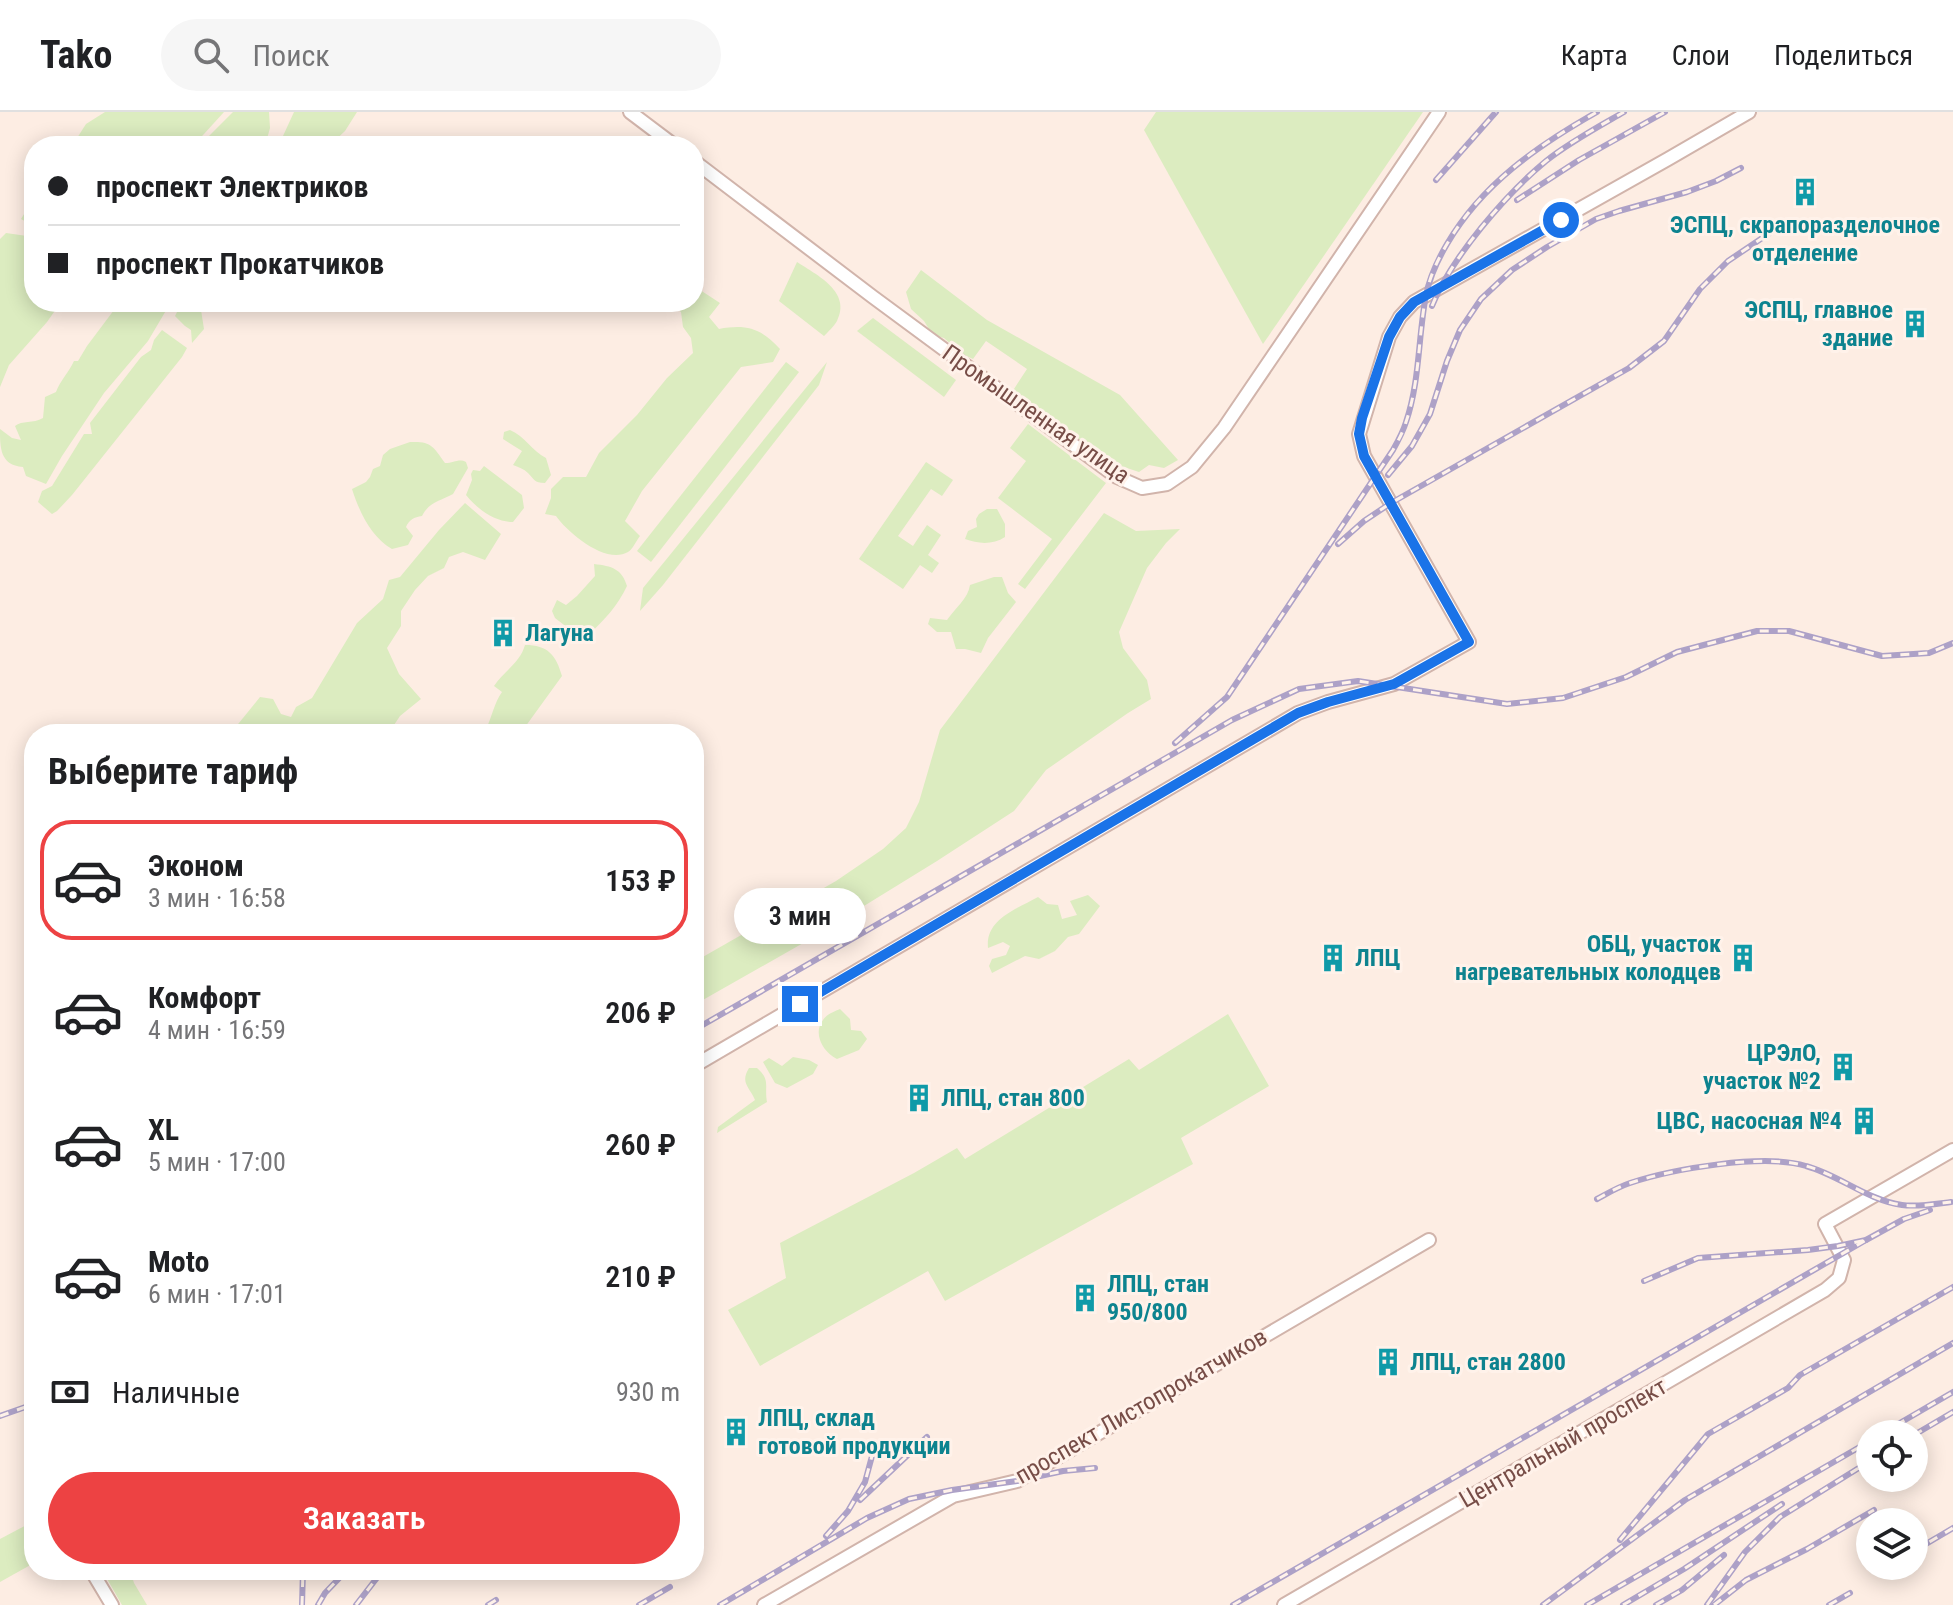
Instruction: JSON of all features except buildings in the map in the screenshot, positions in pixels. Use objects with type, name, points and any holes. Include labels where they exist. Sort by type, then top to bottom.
[{"type":"street","points":[[630,112],[662,136]]},
{"type":"street","name":"Промышленная улица","points":[[704,169],[1117,477],[1142,488],[1167,484],[1192,467],[1224,428],[1439,112]]},
{"type":"street","points":[[704,1060],[1298,713],[1394,684],[1469,642],[1364,456],[1359,434],[1362,418],[1389,337],[1400,317],[1414,302],[1749,112]]},
{"type":"street","name":"Центральный проспект","points":[[1284,1605],[1825,1290],[1839,1278],[1844,1260],[1825,1224],[1953,1150]]},
{"type":"street","name":"проспект Листопрокатчиков","points":[[764,1605],[953,1496],[1017,1481],[1429,1240]]},
{"type":"street","points":[[97,1580],[112,1605]]},
{"type":"green space","points":[[105,112],[224,112],[202,136],[78,136],[86,124]]},
{"type":"green space","points":[[233,112],[269,112],[268,136],[209,136]]},
{"type":"green space","points":[[294,112],[357,112],[340,136],[283,136]]},
{"type":"green space","points":[[1156,112],[1423,112],[1263,344],[1144,130]]},
{"type":"green space","points":[[6,233],[24,236],[24,312],[54,312],[9,365],[0,387],[0,239]]},
{"type":"green space","points":[[797,262],[830,286],[840,301],[837,321],[824,336],[779,301]]},
{"type":"green space","points":[[921,270],[987,320],[1120,395],[1178,460],[1164,468],[1149,465],[1139,472],[1103,460],[1012,392],[1027,369],[986,341],[973,359],[929,329],[911,309],[906,292]]},
{"type":"green space","points":[[704,293],[720,303],[709,317],[719,329],[752,329],[766,336],[780,349],[773,362],[741,367],[642,491],[625,521],[640,536],[631,549],[619,555],[599,551],[569,531],[556,516],[545,514],[551,489],[563,477],[586,477],[599,453],[693,353],[691,338],[683,327],[681,312],[704,312]]},
{"type":"green space","points":[[112,312],[165,312],[148,341],[104,393],[46,484],[26,476],[23,467],[15,466],[6,459],[0,443],[0,429],[12,438],[21,440],[15,426],[43,418],[45,397],[56,392]]},
{"type":"green space","points":[[177,312],[201,312],[204,329],[192,343],[191,330],[175,316]]},
{"type":"green space","points":[[873,318],[956,380],[944,397],[857,331]]},
{"type":"green space","points":[[162,330],[187,348],[182,357],[72,495],[52,514],[38,502],[42,491],[52,486],[84,434],[92,434],[90,423],[141,357],[151,350]]},
{"type":"green space","points":[[786,362],[799,372],[651,562],[637,551]]},
{"type":"green space","points":[[827,362],[819,385],[640,611],[643,588]]},
{"type":"green space","points":[[1028,424],[1106,483],[1025,589],[1018,584],[1052,539],[998,498],[1026,461],[1010,448]]},
{"type":"green space","points":[[510,430],[546,458],[551,475],[545,483],[536,481],[525,470],[513,465],[522,451],[503,439],[504,432]]},
{"type":"green space","points":[[410,442],[423,442],[434,449],[445,463],[463,461],[468,468],[453,494],[431,505],[422,516],[409,522],[406,527],[413,536],[408,545],[392,549],[378,538],[367,523],[352,489],[366,482],[390,449]]},
{"type":"green space","points":[[926,462],[953,480],[942,496],[931,489],[898,536],[913,546],[927,525],[941,535],[928,555],[939,563],[932,573],[920,565],[903,589],[859,559]]},
{"type":"green space","points":[[484,466],[522,495],[524,508],[513,522],[487,514],[466,495],[473,470],[480,471]]},
{"type":"green space","points":[[465,503],[501,534],[485,560],[463,552],[449,557],[444,568],[428,576],[401,611],[401,626],[387,648],[399,674],[421,699],[395,724],[238,724],[260,697],[273,699],[281,714],[291,717],[296,707],[312,698],[357,623],[383,599],[389,580],[400,577]]},
{"type":"green space","points":[[987,509],[997,509],[1005,524],[1005,537],[985,543],[965,539],[968,531],[977,527],[979,514]]},
{"type":"green space","points":[[1104,513],[1136,531],[1180,529],[1147,568],[1119,632],[1123,648],[1147,680],[1151,699],[1046,770],[1014,811],[812,938],[704,999],[704,956],[836,881],[883,849],[906,828],[919,802],[940,730]]},
{"type":"green space","points":[[594,564],[615,569],[627,586],[610,612],[588,635],[568,628],[555,618],[552,611],[557,600],[566,605],[595,576]]},
{"type":"green space","points":[[1002,577],[1008,593],[1016,602],[988,638],[981,653],[956,649],[951,632],[937,632],[928,624],[930,618],[947,620],[964,599],[970,585]]},
{"type":"green space","points":[[525,645],[545,649],[557,662],[562,676],[527,724],[488,724],[502,692],[494,686],[519,657]]},
{"type":"green space","points":[[1088,895],[1100,906],[1079,934],[1068,937],[1055,951],[1039,959],[1025,956],[992,973],[989,966],[992,959],[1006,955],[1010,946],[1003,942],[988,948],[992,929],[1004,916],[1038,897],[1047,904],[1058,905],[1062,919],[1077,915],[1070,901]]},
{"type":"green space","points":[[840,1009],[850,1019],[851,1030],[861,1031],[867,1039],[859,1050],[837,1059],[824,1048],[819,1031],[825,1018]]},
{"type":"green space","points":[[1228,1014],[1269,1086],[1181,1138],[1193,1164],[945,1301],[928,1271],[760,1366],[728,1310],[786,1278],[780,1243],[957,1148],[965,1159],[1129,1059],[1139,1070]]},
{"type":"green space","points":[[793,1057],[818,1065],[813,1074],[787,1088],[775,1083],[763,1062],[769,1058],[782,1066]]},
{"type":"green space","points":[[749,1068],[757,1068],[764,1076],[767,1102],[717,1133],[718,1127],[755,1100],[745,1081]]},
{"type":"green space","points":[[24,1526],[24,1569],[0,1582],[0,1539]]},
{"type":"green space","points":[[108,1580],[133,1580],[147,1605],[122,1605]]},
{"type":"railway","points":[[1436,180],[1496,112]]},
{"type":"railway","points":[[1175,743],[1227,697],[1395,447],[1411,406],[1423,311],[1430,281],[1440,256],[1461,222],[1513,168],[1597,112]]},
{"type":"railway","points":[[1432,306],[1466,248],[1514,191],[1555,154],[1624,112]]},
{"type":"railway","points":[[1517,200],[1579,160],[1665,112]]},
{"type":"railway","points":[[1388,475],[1412,446],[1430,414],[1460,330],[1481,299],[1512,270],[1596,219],[1687,192],[1741,168]]},
{"type":"railway","points":[[1338,544],[1391,503],[1629,368],[1664,341],[1700,289],[1728,261],[1777,228]]},
{"type":"railway","points":[[704,1024],[1232,720],[1299,689],[1358,681],[1507,704],[1563,698],[1626,677],[1677,652],[1757,631],[1789,631],[1882,656],[1929,653],[1953,643]]},
{"type":"railway","points":[[1597,1199],[1626,1185],[1669,1173],[1718,1164],[1767,1161],[1806,1166],[1865,1193],[1902,1205],[1951,1202]]},
{"type":"railway","points":[[1644,1281],[1698,1258],[1808,1250],[1866,1240],[1904,1219],[1930,1210]]},
{"type":"railway","points":[[1233,1605],[1866,1240]]},
{"type":"railway","points":[[1620,1540],[1708,1434],[1788,1388],[1800,1375],[1953,1287]]},
{"type":"railway","points":[[1543,1605],[1685,1500],[1953,1343]]},
{"type":"railway","points":[[1905,1420],[1953,1392]]},
{"type":"railway","points":[[0,1416],[24,1408]]},
{"type":"railway","points":[[1928,1427],[1953,1412]]},
{"type":"railway","points":[[860,1500],[927,1437]]},
{"type":"railway","points":[[826,1536],[848,1511],[865,1482],[875,1445]]},
{"type":"railway","points":[[1587,1605],[1856,1449]]},
{"type":"railway","points":[[720,1605],[867,1518],[909,1499],[1095,1468]]},
{"type":"railway","points":[[1707,1605],[1745,1552],[1780,1517],[1856,1470]]},
{"type":"railway","points":[[1623,1605],[1782,1504]]},
{"type":"railway","points":[[1714,1605],[1746,1580],[1856,1520]]},
{"type":"railway","points":[[1928,1543],[1953,1528]]},
{"type":"railway","points":[[1656,1605],[1682,1590],[1724,1555]]},
{"type":"railway","points":[[302,1605],[303,1580]]},
{"type":"railway","points":[[318,1605],[337,1580]]},
{"type":"railway","points":[[356,1605],[375,1580]]},
{"type":"railway","points":[[639,1605],[670,1587]]},
{"type":"railway","points":[[1829,1605],[1850,1593]]},
{"type":"railway","points":[[488,1605],[496,1600]]},
{"type":"place","name":"ЭСПЦ, скрапоразделочное отделение","points":[[1805,192]]},
{"type":"place","name":"ЭСПЦ, главное здание","points":[[1915,324]]},
{"type":"place","name":"Лагуна","points":[[503,633]]},
{"type":"place","name":"ЛПЦ","points":[[1333,958]]},
{"type":"place","name":"ОБЦ, участок нагревательных колодцев","points":[[1743,958]]},
{"type":"place","name":"ЦРЭлО, участок №2","points":[[1843,1067]]},
{"type":"place","name":"ЛПЦ, стан 800","points":[[919,1098]]},
{"type":"place","name":"ЦВС, насосная №4","points":[[1864,1121]]},
{"type":"place","name":"ЛПЦ, стан 950/800","points":[[1085,1298]]},
{"type":"place","name":"ЛПЦ, стан 2800","points":[[1388,1362]]},
{"type":"place","name":"ЛПЦ, склад готовой продукции","points":[[736,1432]]},
{"type":"route","points":[[800,1004],[1298,713],[1394,684],[1469,642],[1364,456],[1359,434],[1362,418],[1389,337],[1400,317],[1414,302],[1561,220]]}]
